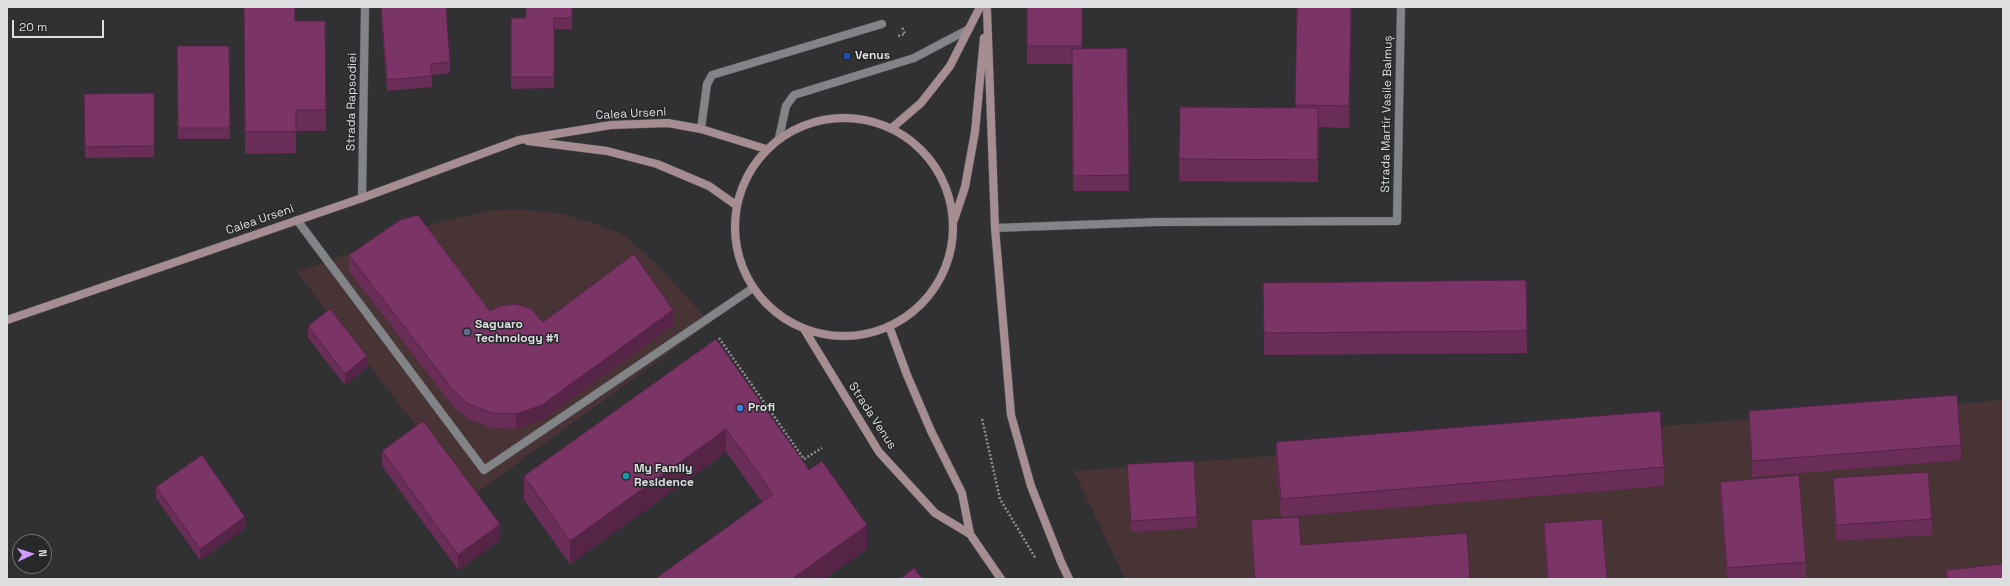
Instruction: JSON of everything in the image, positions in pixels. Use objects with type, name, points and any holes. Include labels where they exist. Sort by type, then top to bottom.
[{"type":"main road","points":[[892,127],[921,103],[936,86],[950,66],[970,29],[985,8]]},
{"type":"main road","points":[[954,220],[945,182],[924,150],[892,127],[854,116],[814,120],[778,138],[766,148],[749,172],[742,184],[736,205],[736,248],[752,288],[766,304],[784,318],[804,329],[832,336],[861,335],[890,326],[917,309],[938,283],[951,253],[954,220],[965,187],[975,132],[985,8]]},
{"type":"main road","points":[[985,8],[995,228],[1011,415],[1031,486],[1069,579]]},
{"type":"main road","name":"Calea Urseni","points":[[7,320],[362,198],[519,140],[611,125],[668,123],[701,129],[766,148]]},
{"type":"main road","name":"Calea Urseni","points":[[519,140],[607,151],[657,164],[709,186],[736,205]]},
{"type":"main road","name":"Strada Venus","points":[[890,326],[907,375],[931,431],[962,493],[970,534],[1001,579]]},
{"type":"main road","name":"Strada Venus","points":[[804,329],[879,452],[936,514],[970,534]]},
{"type":"street","name":"Strada Rapsodiei","points":[[362,198],[365,7]]},
{"type":"street","name":"Strada Martir Vasile Balmuș","points":[[995,228],[1157,222],[1397,221],[1401,7]]},
{"type":"street","points":[[701,129],[707,84],[712,75],[882,24]]},
{"type":"street","points":[[778,138],[786,106],[794,95],[914,58],[970,29]]},
{"type":"street","points":[[297,220],[484,470],[752,288]]},
{"type":"path","points":[[719,338],[804,459]]},
{"type":"path","points":[[982,420],[1000,498],[1040,566]]},
{"type":"path","points":[[798,464],[822,448]]},
{"type":"shaded area","points":[[518,209],[562,214],[593,223],[622,234],[656,263],[710,323],[471,497],[297,272],[442,221],[495,210]]},
{"type":"shaded area","points":[[2003,400],[2003,579],[1125,579],[1074,471]]},
{"type":"building","points":[[244,7],[295,7],[295,21],[325,21],[326,110],[296,110],[296,132],[245,132]]},
{"type":"building","points":[[446,7],[450,62],[431,64],[432,76],[387,80],[381,8]]},
{"type":"building","points":[[526,7],[572,7],[572,18],[554,18],[554,77],[511,77],[511,18],[526,18]]},
{"type":"building","points":[[1027,7],[1082,7],[1082,46],[1027,46]]},
{"type":"building","points":[[1297,7],[1351,7],[1349,106],[1295,105]]},
{"type":"building","points":[[177,46],[229,46],[230,128],[178,128]]},
{"type":"building","points":[[1127,48],[1129,175],[1073,176],[1072,49]]},
{"type":"building","points":[[154,93],[154,146],[85,147],[84,94]]},
{"type":"building","points":[[1180,107],[1318,108],[1318,160],[1179,159]]},
{"type":"building","name":"Saguaro Technology #1","points":[[418,215],[490,311],[500,306],[515,304],[530,308],[543,322],[634,254],[673,310],[542,405],[516,414],[492,413],[468,404],[452,389],[349,255],[400,220]]},
{"type":"building","points":[[1526,280],[1527,331],[1264,333],[1263,283]]},
{"type":"building","points":[[330,309],[367,356],[345,374],[308,326]]},
{"type":"building","name":"My Family Residence","points":[[716,339],[809,470],[822,461],[867,525],[792,579],[655,579],[773,494],[726,429],[570,541],[524,476]]},
{"type":"building","points":[[1957,395],[1961,445],[1752,461],[1749,411]]},
{"type":"building","points":[[1660,411],[1664,467],[1281,499],[1276,442]]},
{"type":"building","points":[[423,421],[500,524],[458,555],[382,451]]},
{"type":"building","points":[[202,455],[245,517],[200,549],[156,487]]},
{"type":"building","points":[[1194,461],[1197,517],[1131,521],[1127,464]]},
{"type":"building","points":[[1928,472],[1932,519],[1836,525],[1833,478]]},
{"type":"building","points":[[1799,475],[1806,562],[1727,568],[1720,482]]},
{"type":"building","points":[[1299,517],[1301,545],[1467,533],[1470,579],[1255,579],[1251,520]]},
{"type":"building","points":[[1602,519],[1607,579],[1548,579],[1544,523]]},
{"type":"building","points":[[2003,564],[2003,579],[1947,579],[1946,570]]},
{"type":"building","points":[[914,568],[923,579],[900,579]]},
{"type":"place","name":"Venus","points":[[847,56]]},
{"type":"place","name":"Saguaro Technology #1","points":[[467,332]]},
{"type":"place","name":"Profi","points":[[740,408]]},
{"type":"place","name":"My Family Residence","points":[[626,476]]}]
